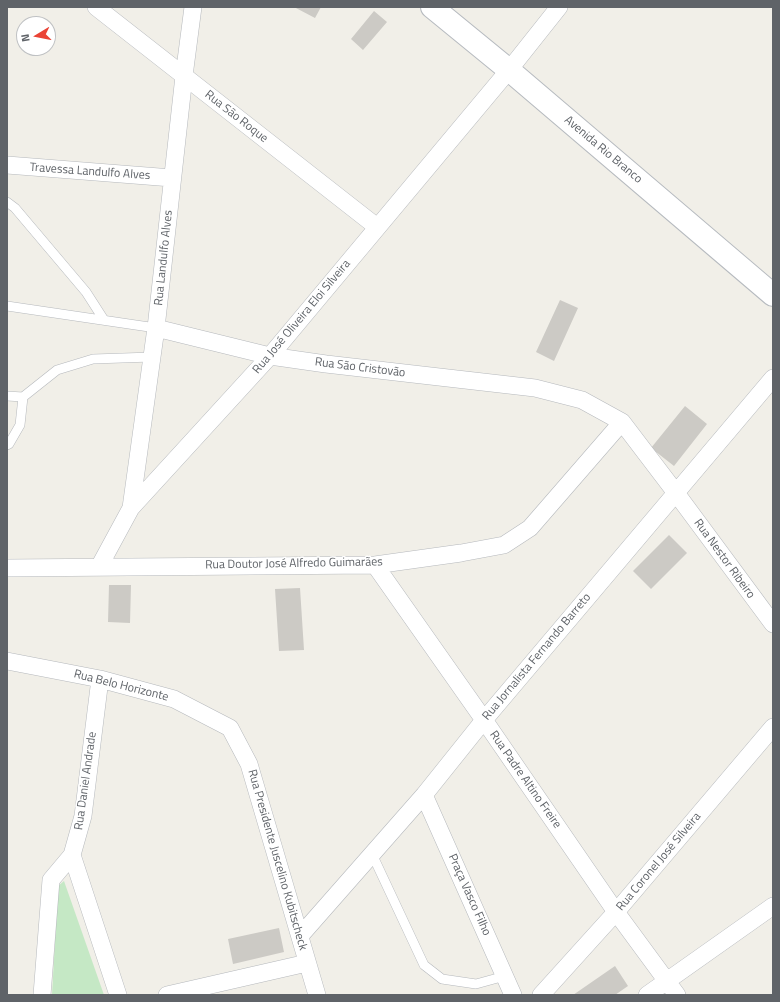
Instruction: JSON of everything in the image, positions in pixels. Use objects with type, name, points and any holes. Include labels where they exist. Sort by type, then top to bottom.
[{"type":"main road","name":"Avenida Rio Branco","points":[[432,7],[509,70],[773,295]]},
{"type":"street","name":"Rua São Roque","points":[[96,7],[377,227]]},
{"type":"street","name":"Rua Landulfo Alves","points":[[131,508],[156,328],[172,178],[193,7]]},
{"type":"street","name":"Rua José Oliveira Eloi Silveira","points":[[99,567],[131,508],[270,356],[509,70],[558,7]]},
{"type":"street","name":"Travessa Landulfo Alves","points":[[7,165],[172,178]]},
{"type":"street","name":"Rua São Cristovão","points":[[156,328],[270,356],[326,364],[535,388],[582,400],[622,422],[676,493]]},
{"type":"street","name":"Rua Jornalista Fernando Barreto","points":[[300,936],[424,795],[484,720],[773,378]]},
{"type":"street","name":"Rua Doutor José Alfredo Guimarães","points":[[7,568],[375,564],[461,553],[504,544],[530,528],[622,422]]},
{"type":"street","name":"Rua Nestor Ribeiro","points":[[676,493],[773,624]]},
{"type":"street","name":"Rua Padre Altino Freire","points":[[375,564],[616,912],[677,995]]},
{"type":"street","name":"Rua Belo Horizonte","points":[[7,661],[100,679],[174,700],[230,728]]},
{"type":"street","name":"Rua Daniel Andrade","points":[[42,995],[51,880],[72,854],[83,816],[100,679]]},
{"type":"street","name":"Rua Coronel José Silveira","points":[[541,995],[616,912],[773,727]]},
{"type":"street","name":"Rua Presidente Juscelino Kubitscheck","points":[[230,728],[249,764],[317,995]]},
{"type":"street","name":"Praça Vasco Filho","points":[[424,795],[513,995]]},
{"type":"street","points":[[72,854],[118,995]]},
{"type":"street","points":[[647,995],[666,980],[773,906]]},
{"type":"street","points":[[167,995],[307,963]]},
{"type":"lane","points":[[7,202],[15,208],[81,286],[104,320]]},
{"type":"lane","name":"Rua São Cristovão","points":[[7,306],[156,328]]},
{"type":"lane","points":[[7,445],[20,425],[24,397],[57,370],[93,358],[152,357]]},
{"type":"lane","points":[[7,396],[24,397]]},
{"type":"lane","points":[[372,854],[424,965],[442,978],[476,984],[505,976]]},
{"type":"green space","points":[[64,881],[104,995],[52,995],[58,886]]},
{"type":"building","points":[[294,7],[321,7],[315,18]]},
{"type":"building","points":[[374,11],[387,22],[363,50],[351,39]]},
{"type":"building","points":[[560,300],[578,308],[554,361],[536,352]]},
{"type":"building","points":[[685,406],[707,424],[674,466],[651,448]]},
{"type":"building","points":[[669,535],[687,553],[651,589],[633,571]]},
{"type":"building","points":[[109,585],[131,585],[130,623],[108,622]]},
{"type":"building","points":[[300,588],[304,650],[279,651],[275,589]]},
{"type":"building","points":[[279,928],[284,952],[233,964],[228,939]]},
{"type":"building","points":[[615,966],[628,986],[615,995],[573,995]]}]
